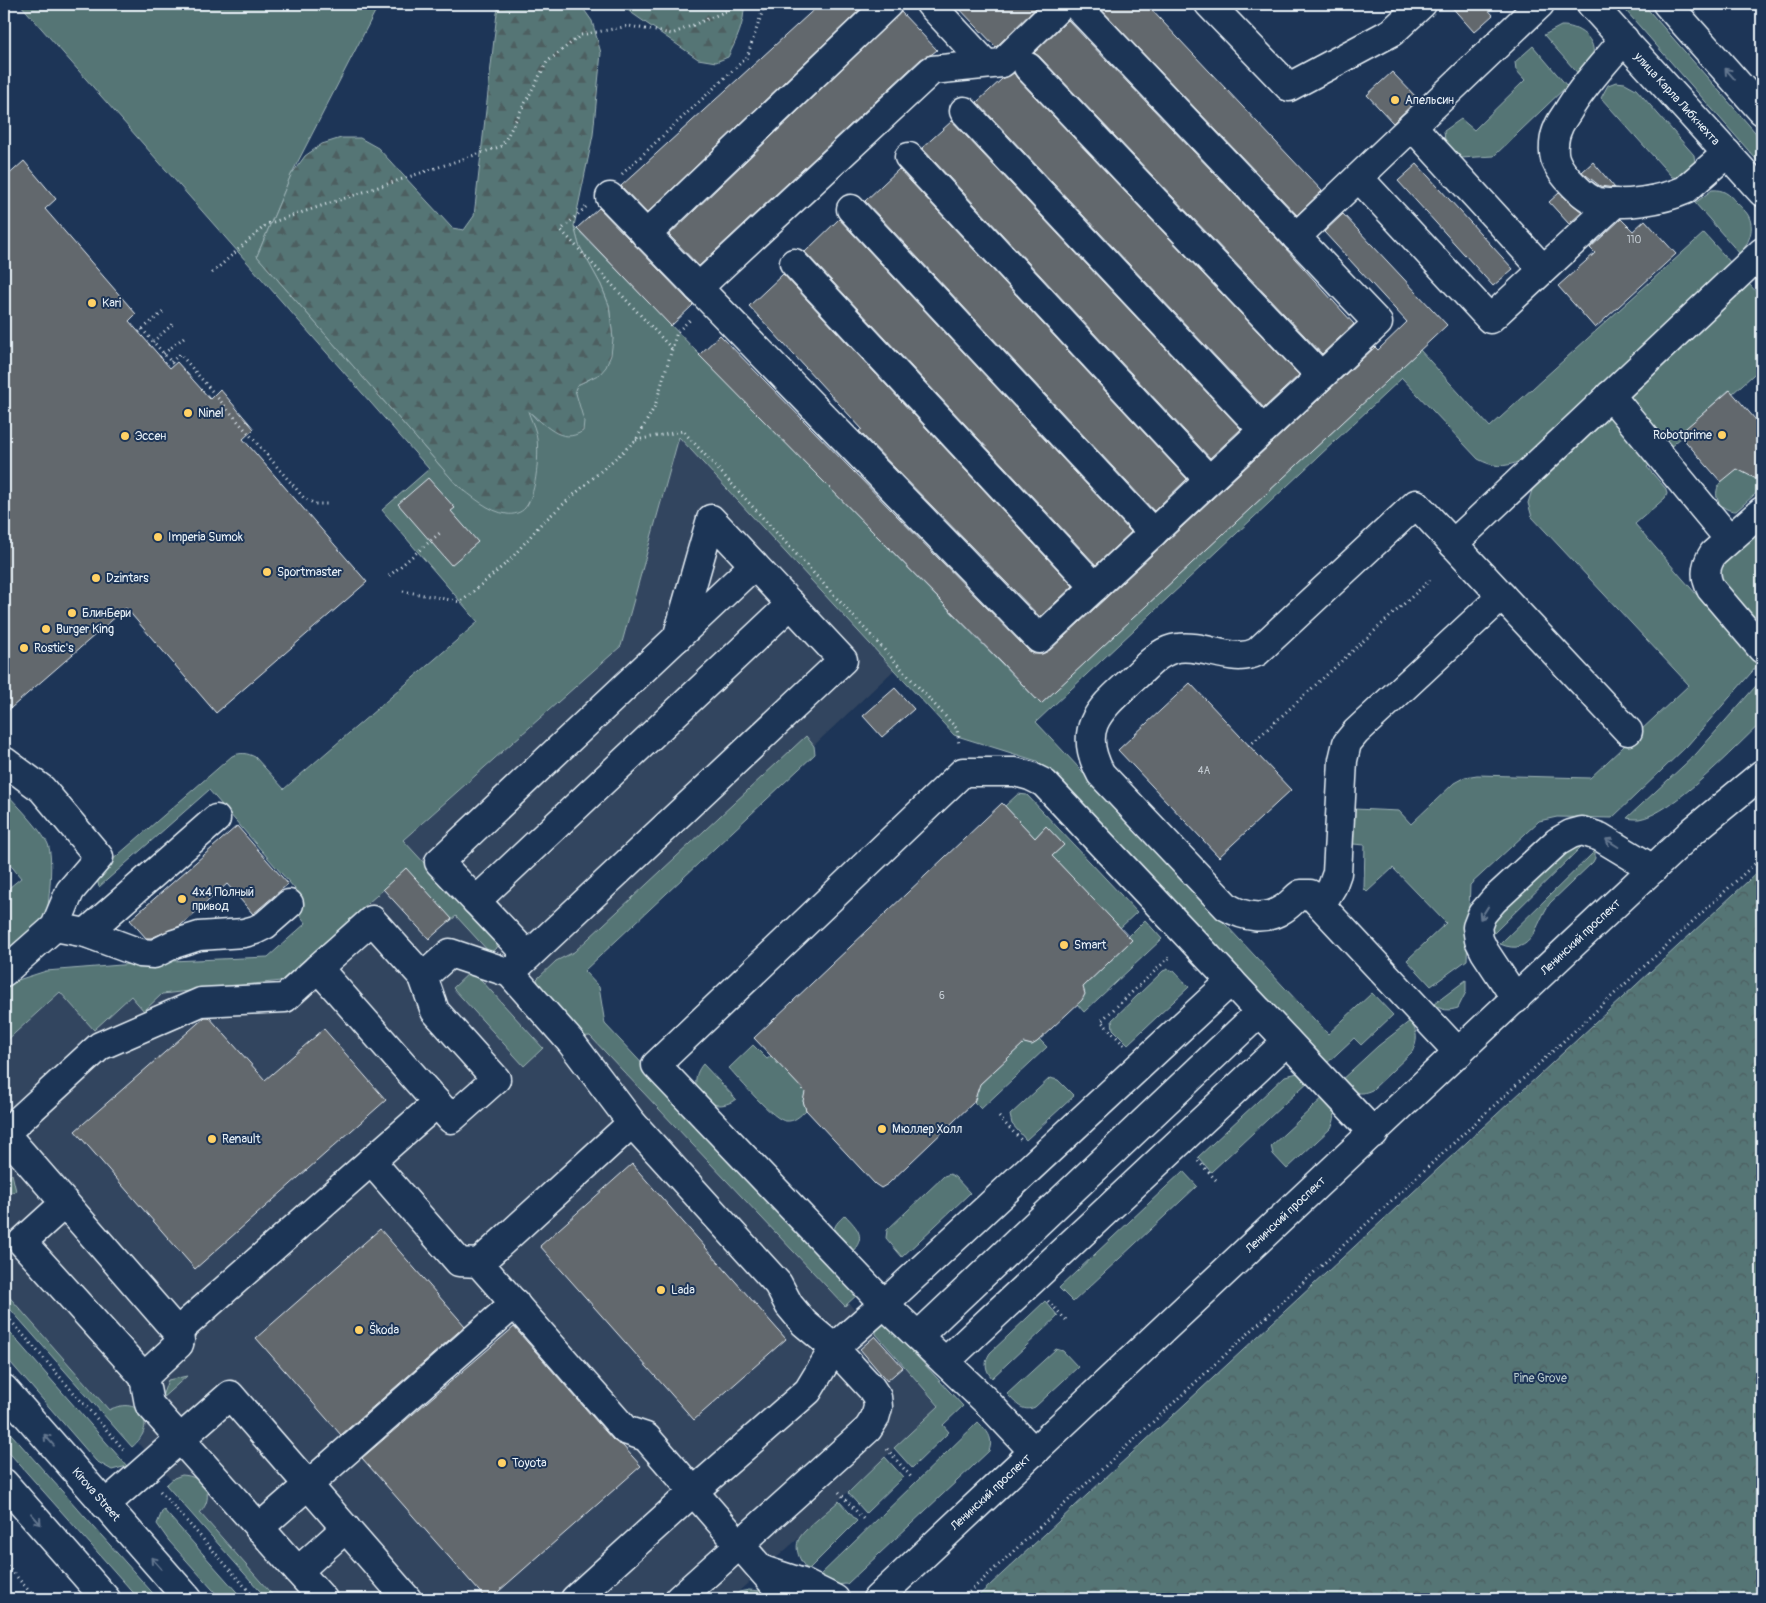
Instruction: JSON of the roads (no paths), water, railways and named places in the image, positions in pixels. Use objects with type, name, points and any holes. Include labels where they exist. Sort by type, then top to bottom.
[{"type":"main road","points":[[646,235],[888,4]]},
{"type":"main road","points":[[930,4],[986,64]]},
{"type":"main road","points":[[704,294],[932,70],[1002,63],[1062,4]]},
{"type":"main road","points":[[606,193],[1039,639],[1378,323],[1074,4]]},
{"type":"main road","points":[[1209,4],[1289,87],[1392,32],[1422,4]]},
{"type":"main road","points":[[1296,237],[1540,4]]},
{"type":"main road","name":"улица Карла Либкнехта","points":[[1592,4],[1762,192]]},
{"type":"main road","points":[[1668,4],[1762,111]]},
{"type":"main road","points":[[1624,40],[1582,90],[1558,127],[1554,148],[1556,161],[1568,180],[1597,202],[1625,204],[1685,190],[1727,153]]},
{"type":"main road","points":[[1028,67],[1321,376]]},
{"type":"main road","points":[[964,111],[1264,430]]},
{"type":"main road","points":[[1412,126],[1543,269]]},
{"type":"main road","points":[[909,157],[1210,480]]},
{"type":"main road","points":[[1359,178],[1490,319],[1615,203]]},
{"type":"main road","points":[[851,209],[1153,533]]},
{"type":"main road","points":[[1453,544],[1762,252]]},
{"type":"main road","points":[[794,263],[1095,587]]},
{"type":"main road","points":[[1610,395],[1729,539]]},
{"type":"main road","points":[[1459,1052],[1310,894],[1306,893],[1298,896],[1284,909],[1266,916],[1245,915],[1227,907],[1101,774],[1092,753],[1092,731],[1100,710],[1161,653],[1177,648],[1196,647],[1239,656],[1258,652],[1416,504],[1628,731]]},
{"type":"main road","points":[[1762,511],[1713,554],[1708,562],[1706,571],[1707,581],[1711,589],[1762,649]]},
{"type":"main road","points":[[519,965],[843,660],[711,519],[677,638]]},
{"type":"main road","points":[[679,1599],[868,1429],[875,1418],[878,1407],[876,1397],[871,1388],[834,1348],[804,1323],[789,1305],[778,1284],[632,1123],[570,1041],[476,901],[439,862],[754,565]]},
{"type":"main road","points":[[1322,905],[1337,873],[1342,760],[1347,743],[1356,732],[1502,596]]},
{"type":"main road","points":[[476,901],[791,604]]},
{"type":"main road","name":"Ленинский проспект","points":[[1694,830],[1762,755]]},
{"type":"main road","points":[[4,761],[42,789],[99,857],[70,890],[55,927],[4,972]]},
{"type":"main road","points":[[1034,1452],[986,1401],[884,1304],[656,1065],[963,772],[1015,772],[1030,776],[1044,784],[1374,1133]]},
{"type":"main road","name":"Ленинский проспект","points":[[877,1599],[1694,830],[1762,774]]},
{"type":"main road","points":[[86,933],[216,819]]},
{"type":"main road","points":[[1516,999],[1479,940],[1477,927],[1482,914],[1494,900],[1557,842],[1571,834],[1582,831],[1600,836],[1653,869]]},
{"type":"main road","points":[[55,927],[86,933],[140,953],[154,954],[174,944],[198,936],[244,933],[255,930],[290,904]]},
{"type":"main road","points":[[144,1377],[179,1344],[180,1340],[177,1332],[4,1134],[100,1046],[201,1002],[285,998],[318,968],[372,920],[422,977],[435,1011],[496,1079],[451,1119],[318,968]]},
{"type":"main road","points":[[422,977],[450,953],[519,965]]},
{"type":"main road","points":[[575,1599],[808,1391],[834,1348],[884,1304],[1231,982]]},
{"type":"main road","points":[[918,1336],[1260,1012]]},
{"type":"main road","points":[[945,1362],[1287,1040]]},
{"type":"main road","points":[[177,1332],[437,1102]]},
{"type":"main road","points":[[371,1161],[459,1262],[479,1263],[632,1123]]},
{"type":"main road","points":[[65,1203],[22,1242],[144,1377],[149,1404],[323,1599]]},
{"type":"main road","points":[[479,1263],[625,1430],[646,1437],[787,1599]]},
{"type":"main road","points":[[259,1528],[514,1303]]},
{"type":"main road","name":"Kirova Street","points":[[4,1389],[188,1599]]},
{"type":"main road","points":[[106,1505],[230,1395],[407,1599]]},
{"type":"main road","points":[[4,1483],[106,1599]]},
{"type":"main road","points":[[298,1571],[346,1528]]},
{"type":"main road","points":[[763,1570],[802,1583],[835,1599]]},
{"type":"place","name":"Апельсин","points":[[1395,100]]},
{"type":"place","name":"Kari","points":[[92,303]]},
{"type":"place","name":"Ninel","points":[[188,413]]},
{"type":"place","name":"Robotprime","points":[[1722,435]]},
{"type":"place","name":"Эссен","points":[[125,436]]},
{"type":"place","name":"Imperia Sumok","points":[[158,537]]},
{"type":"place","name":"Sportmaster","points":[[267,572]]},
{"type":"place","name":"Dzintars","points":[[96,578]]},
{"type":"place","name":"БлинБери","points":[[72,613]]},
{"type":"place","name":"Burger King","points":[[46,629]]},
{"type":"place","name":"Rostic's","points":[[24,648]]},
{"type":"place","name":"4x4 Полный привод","points":[[182,899]]},
{"type":"place","name":"Smart","points":[[1064,945]]},
{"type":"place","name":"Мюллер Холл","points":[[882,1129]]},
{"type":"place","name":"Renault","points":[[212,1139]]},
{"type":"place","name":"Lada","points":[[661,1290]]},
{"type":"place","name":"Škoda","points":[[359,1330]]},
{"type":"place","name":"Toyota","points":[[502,1463]]},
{"type":"park label","name":"Pine Grove","points":[[1540,1378]]}]
